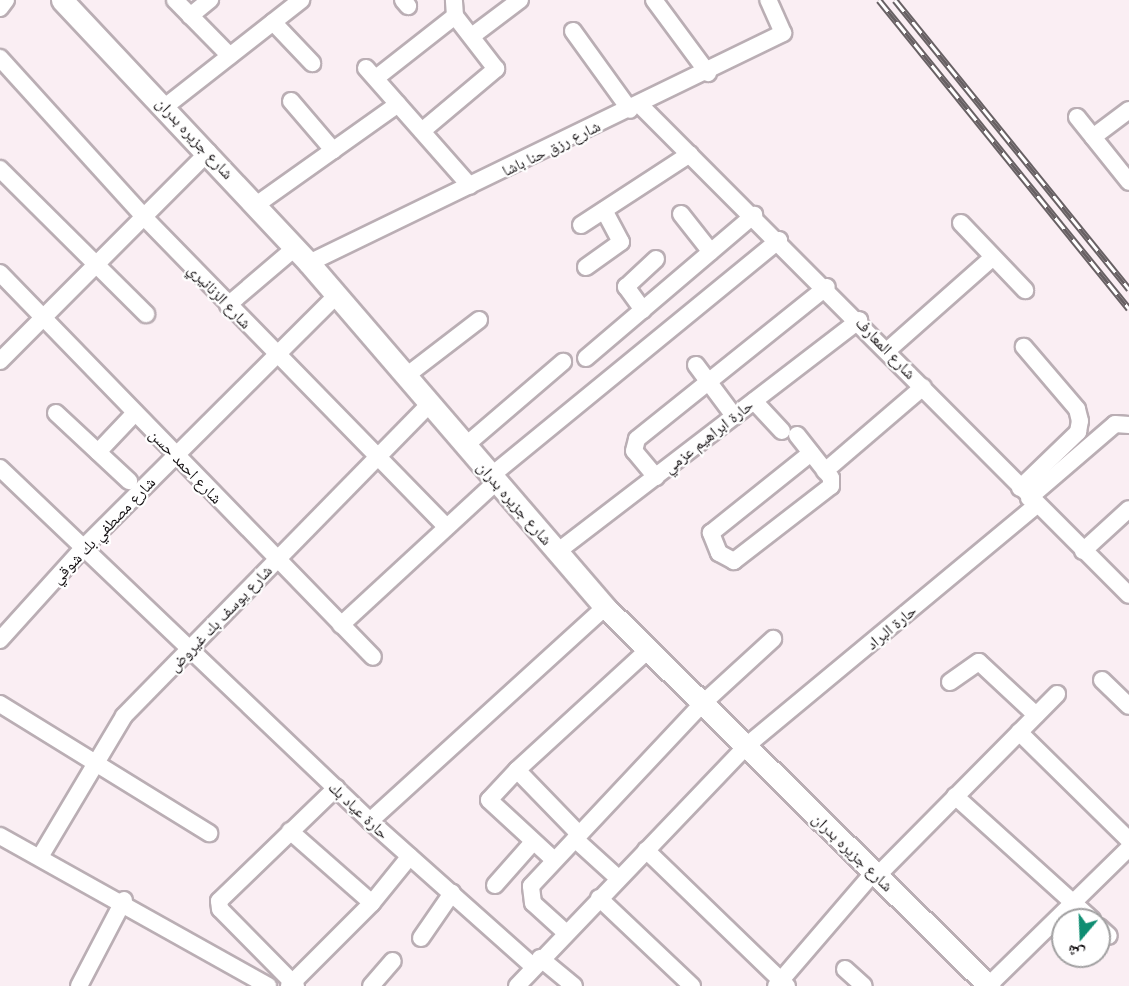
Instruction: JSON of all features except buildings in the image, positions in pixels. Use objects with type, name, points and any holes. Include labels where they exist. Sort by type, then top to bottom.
[{"type":"street","points":[[0,8],[6,0]]},
{"type":"street","name":"شارع جزيره بدران","points":[[63,0],[166,106],[309,263],[605,607],[701,705],[989,986]]},
{"type":"street","points":[[175,0],[230,56]]},
{"type":"street","points":[[190,16],[210,0]]},
{"type":"street","points":[[166,106],[230,56],[278,11],[301,0]]},
{"type":"street","points":[[472,36],[520,0]]},
{"type":"street","points":[[654,0],[708,73]]},
{"type":"street","name":"شارع رزق حنا باشا","points":[[309,263],[708,73],[783,33],[784,25],[768,0]]},
{"type":"street","points":[[422,132],[493,76],[495,61],[472,36],[454,8],[371,73],[422,132],[470,186]]},
{"type":"street","points":[[278,11],[312,63]]},
{"type":"street","name":"شارع المعارف","points":[[573,31],[635,108],[690,154],[827,287],[1028,497],[1129,595]]},
{"type":"street","name":"شارع الزنانيري","points":[[0,58],[144,216],[446,527]]},
{"type":"street","points":[[291,101],[333,150]]},
{"type":"street","points":[[256,205],[398,104]]},
{"type":"street","points":[[1093,137],[1129,110]]},
{"type":"street","points":[[1077,117],[1129,182]]},
{"type":"street","points":[[0,361],[208,152]]},
{"type":"street","points":[[580,225],[690,154]]},
{"type":"street","points":[[0,169],[146,314]]},
{"type":"street","points":[[586,267],[621,242],[603,210]]},
{"type":"street","points":[[681,214],[711,252]]},
{"type":"street","points":[[586,358],[754,216]]},
{"type":"street","points":[[961,223],[1025,290]]},
{"type":"street","points":[[341,625],[446,527],[494,478],[779,240]]},
{"type":"street","points":[[228,304],[295,248]]},
{"type":"street","points":[[888,350],[993,257]]},
{"type":"street","points":[[643,310],[626,287],[656,259]]},
{"type":"street","name":"شارع احمد حسن","points":[[0,273],[276,561],[373,657]]},
{"type":"street","points":[[656,477],[633,445],[827,287]]},
{"type":"street","name":"شارع مصطفي بك شوقي","points":[[0,640],[84,547],[337,295]]},
{"type":"street","points":[[406,376],[479,320]]},
{"type":"street","name":"حارة ابراهيم عزمي","points":[[557,552],[859,320]]},
{"type":"street","points":[[1024,347],[1077,409],[1080,422],[1077,432],[1028,497]]},
{"type":"street","points":[[466,445],[563,362]]},
{"type":"street","points":[[696,365],[734,416]]},
{"type":"street","points":[[825,471],[923,387]]},
{"type":"street","points":[[754,401],[811,453],[831,478],[825,493],[734,561],[719,554],[711,533],[811,453]]},
{"type":"street","name":"شارع يوسف بك غيروض","points":[[40,857],[124,716],[430,404]]},
{"type":"street","points":[[56,413],[129,481]]},
{"type":"street","points":[[98,452],[135,413]]},
{"type":"street","points":[[1028,497],[1115,424],[1128,424]]},
{"type":"street","name":"حارة عياد بك","points":[[0,468],[370,821],[452,893],[537,962],[574,986]]},
{"type":"street","name":"حارة البراد","points":[[518,986],[565,932],[745,747],[1028,497]]},
{"type":"street","points":[[1083,551],[1129,509]]},
{"type":"street","points":[[370,821],[605,607]]},
{"type":"street","points":[[565,932],[531,895],[531,886],[701,705],[773,639]]},
{"type":"street","points":[[554,860],[489,800],[517,770],[648,650]]},
{"type":"street","points":[[950,682],[980,662],[1036,715]]},
{"type":"street","points":[[1102,680],[1129,706]]},
{"type":"street","points":[[646,850],[781,984],[875,874],[1057,694]]},
{"type":"street","points":[[0,704],[209,833]]},
{"type":"street","points":[[1019,732],[1129,840]]},
{"type":"street","points":[[517,770],[618,878]]},
{"type":"street","points":[[336,788],[222,893],[220,909],[292,985],[372,903],[410,856]]},
{"type":"street","points":[[956,796],[1080,908]]},
{"type":"street","points":[[290,831],[372,903]]},
{"type":"street","points":[[0,836],[124,900],[268,986]]},
{"type":"street","points":[[495,885],[533,842]]},
{"type":"street","points":[[989,986],[1129,848]]},
{"type":"street","points":[[421,938],[452,893]]},
{"type":"street","points":[[599,898],[692,986]]},
{"type":"street","points":[[79,986],[124,900]]},
{"type":"street","points":[[371,986],[393,961]]},
{"type":"street","points":[[845,969],[864,986]]},
{"type":"railway","points":[[879,0],[1129,309]]},
{"type":"railway","points":[[895,0],[1129,289]]}]
